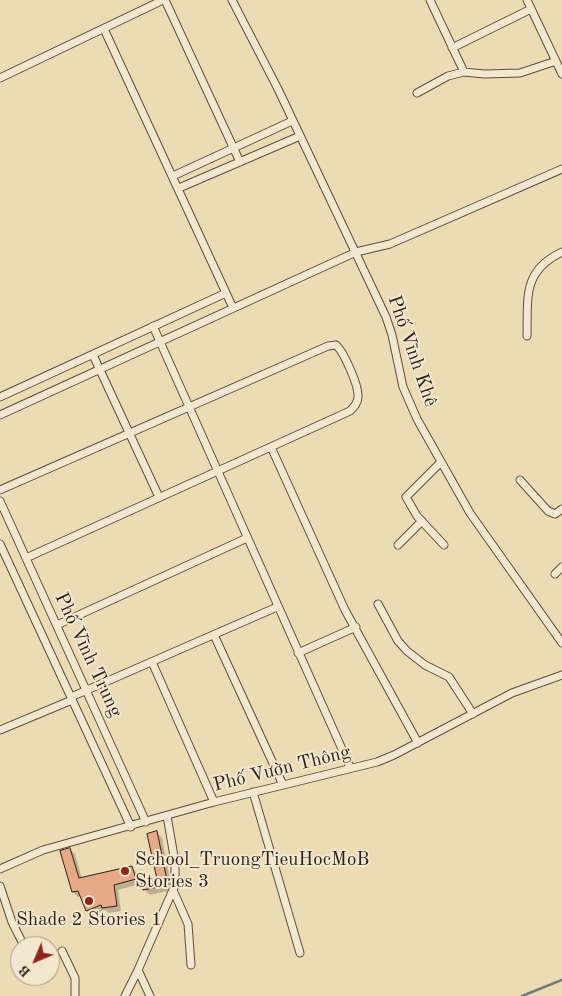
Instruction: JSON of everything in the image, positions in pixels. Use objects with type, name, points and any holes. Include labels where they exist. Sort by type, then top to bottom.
[{"type":"street","points":[[0,78],[164,0],[240,162]]},
{"type":"street","name":"Phố Vĩnh Khê","points":[[232,0],[356,252],[392,335],[404,387],[417,419],[470,513],[562,643]]},
{"type":"street","points":[[430,0],[464,72]]},
{"type":"street","points":[[527,0],[562,74]]},
{"type":"street","points":[[452,48],[531,9]]},
{"type":"street","points":[[104,29],[233,308]]},
{"type":"street","points":[[417,93],[448,76],[464,72],[484,74],[520,73],[556,61]]},
{"type":"street","points":[[173,176],[292,121]]},
{"type":"street","points":[[179,188],[300,136]]},
{"type":"street","points":[[0,415],[356,252],[390,244],[562,169]]},
{"type":"street","points":[[527,336],[528,292],[531,279],[548,258],[562,252]]},
{"type":"street","points":[[0,398],[226,293]]},
{"type":"street","points":[[153,326],[350,768]]},
{"type":"street","points":[[0,490],[328,346],[336,345],[341,350],[357,387],[358,397],[356,404],[350,411],[26,558]]},
{"type":"street","points":[[93,354],[159,497]]},
{"type":"street","points":[[271,447],[345,610],[418,743]]},
{"type":"street","points":[[440,462],[406,497],[422,521],[444,545]]},
{"type":"street","points":[[520,480],[548,511],[555,514],[562,510]]},
{"type":"street","name":"Phố Vĩnh Trung","points":[[0,501],[146,822]]},
{"type":"street","points":[[398,545],[422,521]]},
{"type":"street","points":[[57,625],[247,538]]},
{"type":"street","name":"Phố Vĩnh Trung","points":[[0,544],[131,827]]},
{"type":"street","points":[[555,574],[562,567]]},
{"type":"street","points":[[378,604],[398,641],[407,651],[425,664],[449,677],[473,714]]},
{"type":"street","points":[[0,730],[277,607]]},
{"type":"street","points":[[298,653],[356,627]]},
{"type":"street","points":[[214,635],[283,785]]},
{"type":"street","points":[[152,662],[214,802]]},
{"type":"street","name":"Phố Vườn Thông","points":[[0,869],[43,850],[131,827],[214,802],[377,762],[418,743],[512,693],[562,674]]},
{"type":"street","points":[[253,792],[300,952]]},
{"type":"street","points":[[125,996],[175,886],[175,862],[167,816]]},
{"type":"street","points":[[0,886],[12,922],[19,936]]},
{"type":"street","points":[[173,890],[188,924],[191,965]]},
{"type":"street","points":[[62,951],[75,978],[75,996]]},
{"type":"street","points":[[138,970],[150,996]]},
{"type":"building","name":"School_TruongTieuHocMoB Stories 3","points":[[157,831],[168,885],[143,890],[141,882],[157,879],[147,834]]},
{"type":"building","name":"School_TruongTieuHocMoB Stories 3","points":[[70,848],[79,878],[132,866],[136,879],[114,885],[117,906],[102,908],[101,905],[86,911],[78,891],[72,892],[60,851]]},
{"type":"waterway","points":[[522,996],[562,980]]},
{"type":"place","name":"School_TruongTieuHocMoB Stories 3","points":[[125,871]]},
{"type":"place","name":"Shade 2 Stories 1","points":[[89,901]]}]
